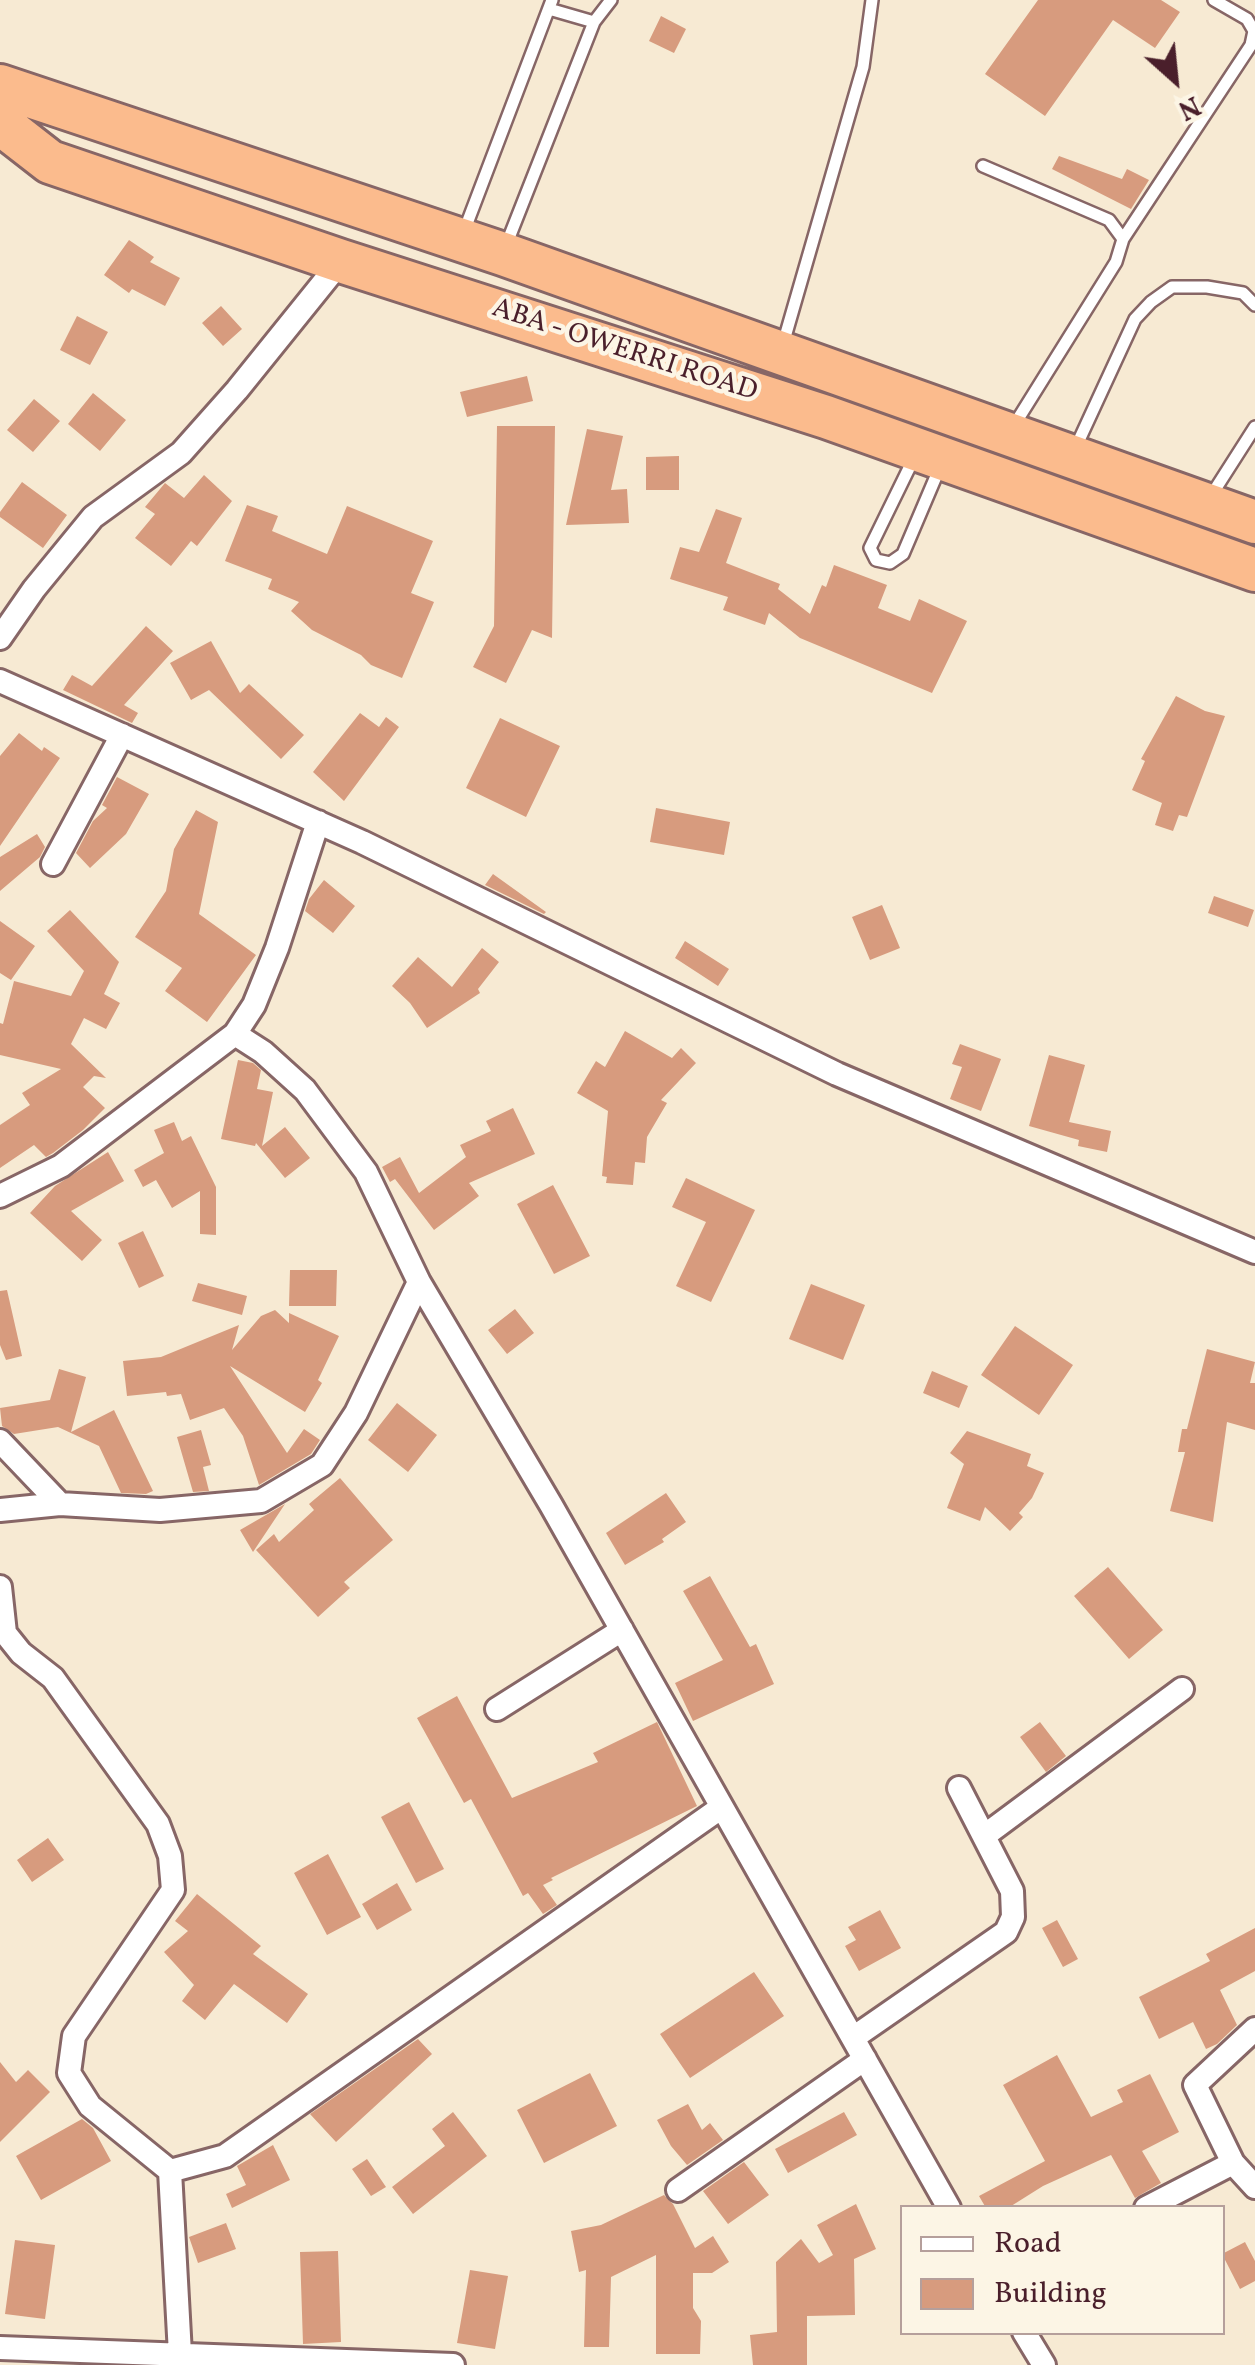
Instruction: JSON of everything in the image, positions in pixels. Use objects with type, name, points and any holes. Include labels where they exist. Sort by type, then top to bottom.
[{"type":"highway","name":"ABA - OWERRI ROAD","points":[[0,86],[503,254],[1255,522]]},
{"type":"highway","name":"ABA - OWERRI ROAD","points":[[0,124],[50,162],[931,455],[1255,570]]},
{"type":"street","points":[[0,638],[34,588],[92,517],[181,453],[341,261]]},
{"type":"street","points":[[0,681],[318,822],[837,1074],[1255,1252]]},
{"type":"street","points":[[52,864],[122,735]]},
{"type":"street","points":[[0,1196],[61,1166],[235,1034],[254,1006],[277,948],[318,822]]},
{"type":"street","points":[[235,1034],[263,1052],[305,1090],[366,1172],[419,1282],[622,1630],[947,2205]]},
{"type":"street","points":[[0,1510],[60,1504],[160,1510],[261,1501],[322,1464],[356,1414],[419,1282]]},
{"type":"street","points":[[0,1441],[60,1504]]},
{"type":"street","points":[[0,1587],[5,1632],[21,1653],[52,1678],[158,1824],[170,1856],[173,1890],[74,2036],[69,2074],[90,2106],[170,2171],[180,2354]]},
{"type":"street","points":[[497,1709],[622,1630]]},
{"type":"street","points":[[984,1836],[1182,1689]]},
{"type":"street","points":[[678,2190],[1006,1932],[1013,1917],[1012,1891],[959,1788]]},
{"type":"street","points":[[170,2171],[225,2156],[722,1807]]},
{"type":"street","points":[[1255,2029],[1195,2084],[1233,2163],[1255,2187]]},
{"type":"street","points":[[1152,2205],[1233,2163]]},
{"type":"street","points":[[1026,2335],[1044,2365]]},
{"type":"street","points":[[0,2348],[108,2358],[180,2354],[453,2365]]},
{"type":"lane","points":[[503,254],[594,22],[611,0]]},
{"type":"lane","points":[[780,353],[863,67],[872,0]]},
{"type":"lane","points":[[1008,434],[1116,262],[1122,240],[1251,45],[1254,31],[1247,18],[1214,0]]},
{"type":"lane","points":[[460,240],[550,4],[594,22]]},
{"type":"lane","points":[[982,166],[1109,220],[1122,240]]},
{"type":"lane","points":[[1072,457],[1135,319],[1151,302],[1172,287],[1206,287],[1243,293],[1255,305]]},
{"type":"lane","points":[[1206,504],[1255,427]]},
{"type":"lane","points":[[931,455],[902,554],[890,562],[876,560],[870,548],[931,455]]},
{"type":"building","points":[[1038,0],[1161,0],[1180,12],[1155,48],[1113,20],[1045,116],[985,74]]},
{"type":"building","points":[[661,16],[686,29],[674,53],[649,41]]},
{"type":"building","points":[[1059,156],[1122,179],[1127,169],[1149,180],[1131,209],[1052,169]]},
{"type":"building","points":[[129,240],[154,257],[150,262],[180,278],[165,306],[132,289],[129,293],[104,275]]},
{"type":"building","points":[[221,306],[242,329],[223,346],[202,323]]},
{"type":"building","points":[[77,316],[108,332],[90,365],[60,350]]},
{"type":"building","points":[[527,376],[533,401],[467,417],[460,392]]},
{"type":"building","points":[[93,393],[126,420],[100,451],[68,424]]},
{"type":"building","points":[[34,399],[60,421],[33,452],[7,430]]},
{"type":"building","points":[[497,426],[555,426],[552,638],[532,630],[506,683],[473,667],[494,626]]},
{"type":"building","points":[[587,429],[623,436],[611,490],[627,489],[629,523],[566,525]]},
{"type":"building","points":[[679,456],[679,490],[646,490],[646,457]]},
{"type":"building","points":[[204,475],[232,501],[197,546],[191,541],[171,566],[135,538],[155,514],[145,507],[165,483],[184,498]]},
{"type":"building","points":[[22,482],[67,515],[43,548],[0,517]]},
{"type":"building","points":[[247,505],[278,516],[272,531],[327,554],[347,506],[433,541],[411,593],[434,602],[402,678],[371,665],[361,655],[312,630],[291,611],[299,602],[268,589],[272,579],[225,561]]},
{"type":"building","points":[[716,509],[742,518],[726,563],[780,584],[778,589],[810,614],[834,565],[887,585],[878,608],[910,621],[919,599],[967,621],[932,693],[800,638],[769,613],[765,625],[723,610],[728,597],[670,579],[680,547],[699,552]]},
{"type":"building","points":[[146,626],[173,651],[124,705],[138,713],[132,723],[63,690],[72,675],[92,686]]},
{"type":"building","points":[[211,641],[240,693],[249,684],[304,735],[281,759],[209,690],[191,700],[170,663]]},
{"type":"building","points":[[1176,696],[1225,716],[1187,817],[1179,815],[1173,831],[1155,825],[1162,803],[1132,790],[1145,761],[1141,759]]},
{"type":"building","points":[[360,713],[379,727],[386,717],[399,727],[344,801],[313,772]]},
{"type":"building","points":[[500,718],[560,746],[526,817],[466,788]]},
{"type":"building","points":[[19,733],[42,751],[44,747],[60,758],[0,846],[0,756]]},
{"type":"building","points":[[117,777],[149,794],[126,834],[90,868],[76,853],[93,821],[107,808],[102,805]]},
{"type":"building","points":[[656,808],[730,822],[724,855],[650,842]]},
{"type":"building","points":[[196,810],[218,822],[199,914],[256,955],[207,1022],[165,991],[182,968],[135,937],[166,891],[174,849]]},
{"type":"building","points":[[37,834],[45,847],[40,857],[0,891],[0,857]]},
{"type":"building","points":[[493,874],[546,912],[485,885]]},
{"type":"building","points":[[324,880],[355,906],[333,933],[305,911]]},
{"type":"building","points":[[1214,896],[1254,910],[1248,927],[1208,913]]},
{"type":"building","points":[[882,905],[900,948],[870,960],[852,917]]},
{"type":"building","points":[[70,910],[119,962],[104,994],[120,1003],[106,1029],[84,1018],[71,1044],[106,1078],[94,1076],[83,1087],[105,1108],[46,1157],[34,1145],[0,1168],[0,1125],[30,1105],[22,1093],[61,1069],[0,1055],[0,1023],[3,1024],[14,981],[71,996],[84,971],[47,931]]},
{"type":"building","points":[[0,921],[35,946],[11,980],[0,973]]},
{"type":"building","points":[[685,941],[729,969],[718,986],[675,958]]},
{"type":"building","points":[[482,948],[499,962],[478,989],[480,993],[427,1028],[392,986],[418,957],[452,987]]},
{"type":"building","points":[[625,1031],[672,1058],[681,1048],[696,1063],[661,1100],[667,1103],[647,1137],[645,1163],[635,1162],[633,1185],[606,1183],[607,1177],[602,1176],[608,1111],[577,1093],[596,1061],[605,1067]]},
{"type":"building","points":[[960,1044],[1001,1059],[981,1111],[950,1099],[962,1067],[952,1064]]},
{"type":"building","points":[[1049,1055],[1085,1065],[1069,1122],[1111,1131],[1107,1152],[1078,1146],[1079,1140],[1029,1126]]},
{"type":"building","points":[[238,1060],[253,1063],[261,1070],[257,1089],[273,1092],[262,1146],[285,1127],[310,1158],[285,1178],[256,1143],[255,1146],[221,1139]]},
{"type":"building","points":[[513,1108],[535,1154],[469,1183],[479,1196],[434,1230],[395,1179],[390,1182],[382,1167],[400,1157],[419,1193],[466,1157],[460,1145],[491,1131],[486,1121]]},
{"type":"building","points":[[174,1122],[182,1141],[191,1136],[216,1187],[216,1235],[200,1234],[200,1191],[172,1208],[156,1180],[143,1187],[134,1170],[164,1153],[154,1130]]},
{"type":"building","points":[[108,1152],[124,1181],[71,1211],[102,1240],[82,1261],[30,1213],[55,1186]]},
{"type":"building","points":[[686,1178],[755,1210],[711,1302],[676,1286],[706,1222],[672,1207]]},
{"type":"building","points":[[553,1185],[590,1256],[554,1274],[517,1204]]},
{"type":"building","points":[[143,1231],[164,1276],[139,1288],[118,1243]]},
{"type":"building","points":[[290,1270],[337,1270],[336,1306],[289,1306]]},
{"type":"building","points":[[198,1283],[247,1296],[242,1315],[192,1301]]},
{"type":"building","points":[[811,1284],[865,1305],[843,1360],[789,1339]]},
{"type":"building","points":[[7,1290],[22,1356],[6,1360],[0,1345],[0,1291]]},
{"type":"building","points":[[515,1309],[534,1333],[507,1354],[488,1330]]},
{"type":"building","points":[[275,1310],[289,1323],[289,1313],[339,1336],[318,1380],[322,1383],[305,1412],[230,1366],[287,1453],[304,1429],[320,1440],[311,1454],[259,1485],[243,1436],[224,1408],[190,1420],[181,1394],[127,1396],[123,1361],[161,1357],[239,1325],[232,1350],[261,1316]]},
{"type":"building","points":[[1015,1326],[1073,1365],[1039,1415],[981,1375]]},
{"type":"building","points":[[1207,1349],[1255,1362],[1250,1383],[1255,1383],[1255,1430],[1227,1422],[1213,1522],[1170,1511],[1185,1452],[1178,1452],[1182,1429],[1187,1429]]},
{"type":"building","points":[[59,1369],[86,1377],[71,1432],[114,1410],[153,1491],[121,1493],[99,1446],[58,1427],[14,1434],[2,1426],[0,1408],[50,1400]]},
{"type":"building","points":[[932,1371],[968,1386],[959,1408],[923,1393]]},
{"type":"building","points":[[397,1403],[437,1435],[408,1472],[368,1440]]},
{"type":"building","points":[[201,1430],[211,1465],[203,1467],[209,1491],[193,1492],[177,1437]]},
{"type":"building","points":[[967,1431],[1031,1454],[1027,1466],[1044,1473],[1032,1498],[1019,1513],[1023,1517],[1010,1531],[985,1507],[980,1521],[947,1508],[964,1464],[950,1453]]},
{"type":"building","points":[[340,1478],[393,1540],[344,1582],[350,1588],[318,1617],[256,1550],[274,1534],[279,1542],[314,1510],[309,1504]]},
{"type":"building","points":[[666,1493],[686,1522],[662,1539],[664,1542],[625,1565],[606,1533]]},
{"type":"building","points":[[285,1504],[253,1552],[240,1530]]},
{"type":"building","points":[[1108,1567],[1163,1630],[1129,1659],[1074,1596]]},
{"type":"building","points":[[710,1576],[750,1647],[756,1644],[774,1684],[693,1721],[675,1683],[723,1660],[683,1591]]},
{"type":"building","points":[[457,1696],[512,1798],[598,1762],[593,1753],[657,1722],[697,1806],[551,1878],[543,1885],[557,1905],[543,1914],[528,1893],[523,1896],[471,1799],[464,1803],[417,1718]]},
{"type":"building","points":[[1040,1722],[1066,1756],[1046,1772],[1020,1737]]},
{"type":"building","points":[[409,1802],[444,1869],[416,1883],[381,1817]]},
{"type":"building","points":[[48,1838],[64,1860],[32,1882],[17,1860]]},
{"type":"building","points":[[328,1854],[361,1917],[327,1935],[294,1873]]},
{"type":"building","points":[[397,1883],[412,1910],[377,1930],[362,1904]]},
{"type":"building","points":[[197,1894],[261,1946],[253,1954],[308,1994],[287,2023],[234,1984],[205,2020],[182,2001],[194,1985],[164,1952],[188,1931],[175,1921]]},
{"type":"building","points":[[880,1910],[901,1948],[859,1971],[845,1946],[856,1940],[848,1927]]},
{"type":"building","points":[[1057,1920],[1078,1959],[1063,1967],[1042,1928]]},
{"type":"building","points":[[1255,1928],[1255,1971],[1220,1990],[1237,2025],[1206,2049],[1193,2022],[1159,2039],[1139,1997],[1210,1961],[1206,1954]]},
{"type":"building","points":[[754,1972],[784,2016],[690,2078],[660,2034]]},
{"type":"building","points":[[418,2039],[432,2054],[336,2142],[310,2114]]},
{"type":"building","points":[[1057,2055],[1091,2117],[1123,2102],[1117,2090],[1150,2074],[1179,2132],[1142,2151],[1161,2183],[1135,2198],[1111,2155],[1043,2186],[1013,2205],[984,2205],[979,2196],[1045,2161],[1003,2085]]},
{"type":"building","points":[[0,2062],[16,2082],[28,2070],[50,2092],[0,2142]]},
{"type":"building","points":[[590,2073],[617,2126],[544,2163],[517,2110]]},
{"type":"building","points":[[688,2104],[702,2130],[710,2123],[723,2140],[687,2165],[657,2120]]},
{"type":"building","points":[[453,2112],[487,2156],[413,2214],[392,2187],[445,2146],[432,2129]]},
{"type":"building","points":[[844,2112],[857,2135],[788,2173],[775,2149]]},
{"type":"building","points":[[82,2119],[93,2128],[111,2161],[41,2200],[16,2156]]},
{"type":"building","points":[[273,2145],[290,2180],[232,2208],[226,2194],[246,2185],[237,2166]]},
{"type":"building","points":[[367,2159],[386,2187],[371,2196],[352,2169]]},
{"type":"building","points":[[744,2162],[769,2195],[728,2224],[703,2191]]},
{"type":"building","points":[[664,2195],[673,2204],[695,2248],[713,2236],[729,2262],[712,2273],[693,2273],[693,2308],[701,2321],[700,2354],[656,2354],[656,2255],[611,2277],[609,2347],[584,2347],[586,2270],[579,2272],[571,2231],[601,2225]]},
{"type":"building","points":[[856,2204],[876,2249],[854,2259],[855,2315],[807,2316],[807,2365],[753,2365],[750,2335],[777,2332],[776,2262],[801,2239],[819,2263],[833,2255],[817,2225]]},
{"type":"building","points":[[226,2223],[236,2249],[198,2263],[189,2237]]},
{"type":"building","points":[[15,2240],[55,2245],[45,2319],[5,2314]]},
{"type":"building","points":[[1245,2242],[1255,2261],[1255,2281],[1240,2289],[1225,2252]]},
{"type":"building","points":[[338,2251],[341,2342],[303,2344],[300,2252]]},
{"type":"building","points":[[470,2270],[508,2276],[495,2349],[457,2343]]}]
